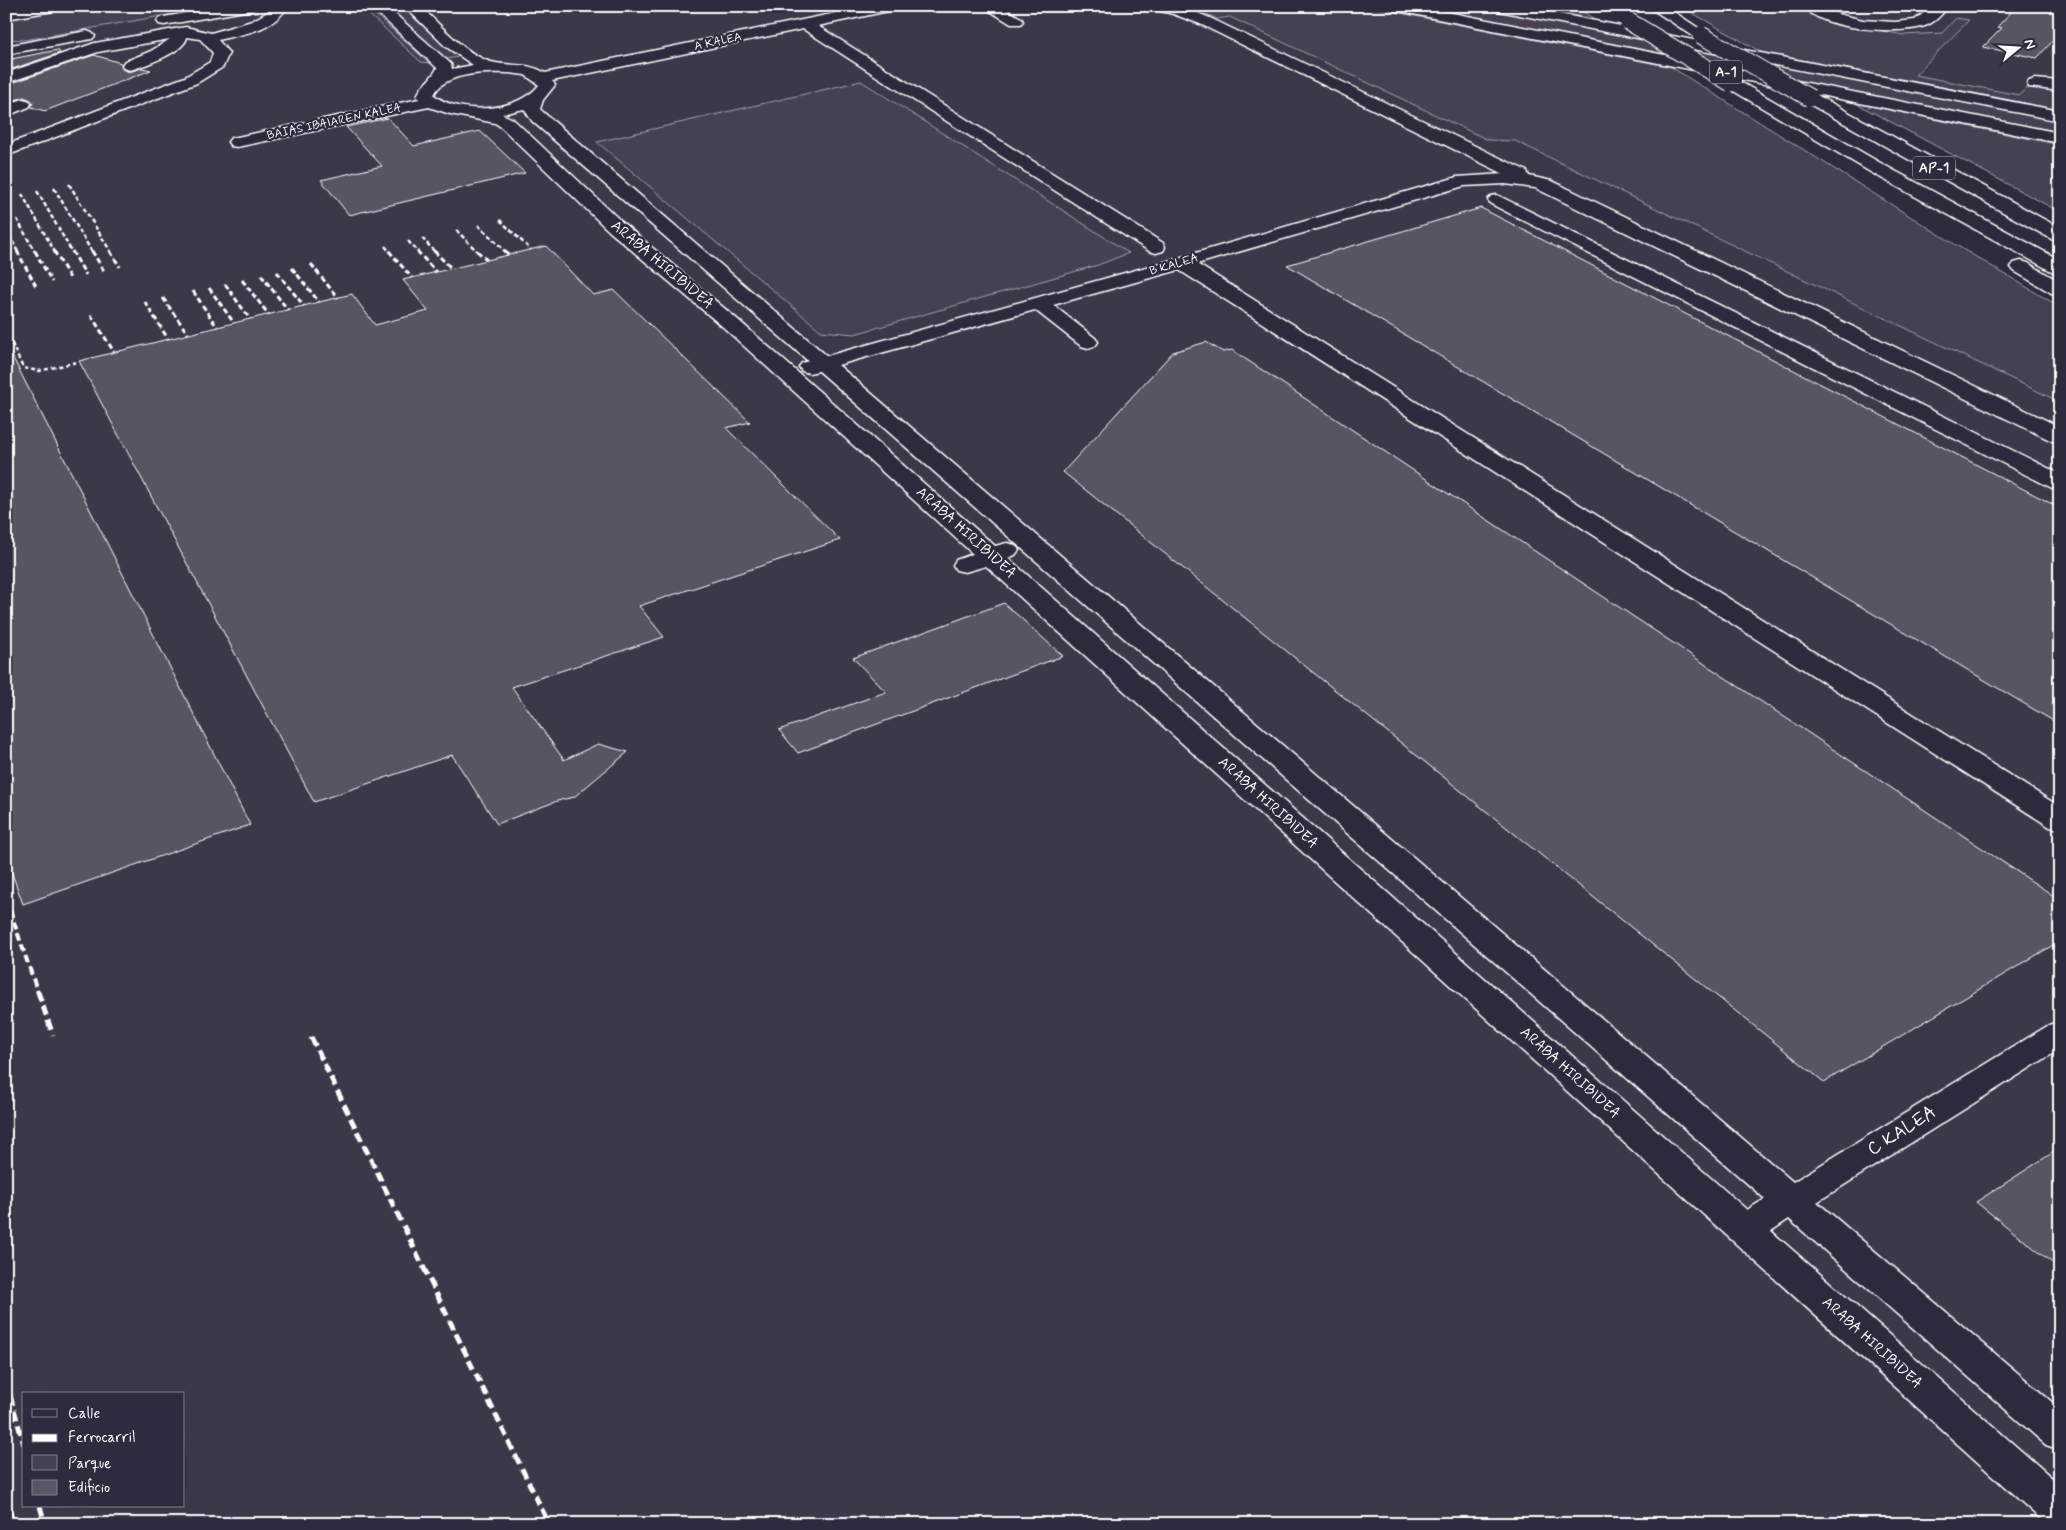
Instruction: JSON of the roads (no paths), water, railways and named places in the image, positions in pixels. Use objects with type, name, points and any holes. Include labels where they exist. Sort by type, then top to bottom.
[{"type":"main road","points":[[6,15],[59,6]]},
{"type":"main road","points":[[7,48],[31,46],[251,6]]},
{"type":"main road","points":[[212,42],[275,16],[278,10],[277,6]]},
{"type":"main road","points":[[377,6],[445,67],[440,79]]},
{"type":"main road","points":[[411,6],[468,57],[495,68]]},
{"type":"main road","name":"A KALEA","points":[[467,112],[504,109],[539,89],[805,24],[893,6]]},
{"type":"main road","points":[[989,6],[1016,21]]},
{"type":"main road","points":[[1158,6],[1177,10],[1205,21],[1535,181]]},
{"type":"main road","name":"A-1","points":[[1393,6],[2060,138]]},
{"type":"main road","name":"A-1","points":[[1494,6],[2060,116]]},
{"type":"main road","name":"AP-1","points":[[1654,6],[1810,98],[2060,236]]},
{"type":"main road","points":[[1810,6],[1817,12],[1848,21],[1884,26],[1919,23],[1941,6]]},
{"type":"main road","points":[[1818,6],[1861,10]]},
{"type":"main road","name":"AP-1","points":[[1612,11],[1878,169],[2060,268]]},
{"type":"main road","points":[[805,24],[1156,247]]},
{"type":"main road","points":[[130,65],[173,46],[184,30]]},
{"type":"main road","points":[[6,78],[95,48],[184,30],[205,35],[221,53],[217,64],[191,80],[6,151]]},
{"type":"main road","points":[[467,112],[446,109],[430,102],[426,96],[426,90],[431,84],[440,79],[465,71],[495,68],[524,70],[539,89]]},
{"type":"main road","points":[[2035,84],[2060,86]]},
{"type":"main road","name":"ARABA HIRIBIDEA","points":[[539,89],[532,110],[538,117],[2060,1433]]},
{"type":"main road","name":"BAIAS IBAIAREN KALEA","points":[[237,142],[430,102]]},
{"type":"main road","points":[[6,111],[23,104]]},
{"type":"main road","name":"ARABA HIRIBIDEA","points":[[467,112],[500,119],[508,123],[616,226],[786,373],[978,560],[1745,1229],[2060,1511]]},
{"type":"main road","points":[[1878,169],[1941,218],[2060,290]]},
{"type":"main road","name":"B KALEA","points":[[786,373],[1182,264],[1463,181],[1489,178],[1535,181],[1563,193],[2060,436]]},
{"type":"main road","points":[[1496,200],[2060,483]]},
{"type":"main road","points":[[1182,264],[2060,820]]},
{"type":"main road","points":[[1038,303],[1088,342]]},
{"type":"main road","points":[[978,560],[1029,542]]},
{"type":"main road","name":"C KALEA","points":[[1745,1229],[2060,1033]]},
{"type":"railway","points":[[69,184],[111,252]]},
{"type":"railway","points":[[54,188],[92,252]]},
{"type":"railway","points":[[37,191],[72,252]]},
{"type":"railway","points":[[22,194],[55,252]]},
{"type":"railway","points":[[17,219],[35,252]]},
{"type":"railway","points":[[500,220],[531,250]]},
{"type":"railway","points":[[478,225],[506,252]]},
{"type":"railway","points":[[6,229],[18,252]]},
{"type":"railway","points":[[456,230],[477,251]]},
{"type":"railway","points":[[422,238],[435,252]]},
{"type":"railway","points":[[408,241],[418,252]]},
{"type":"railway","points":[[385,246],[390,252]]},
{"type":"railway","points":[[17,251],[36,286]]},
{"type":"railway","points":[[35,251],[52,282]]},
{"type":"railway","points":[[54,251],[70,278]]},
{"type":"railway","points":[[72,251],[86,275]]},
{"type":"railway","points":[[92,251],[104,271]]},
{"type":"railway","points":[[110,251],[120,267]]},
{"type":"railway","points":[[389,251],[412,278]]},
{"type":"railway","points":[[417,251],[436,272]]},
{"type":"railway","points":[[477,251],[487,260]]},
{"type":"railway","points":[[504,251],[509,255]]},
{"type":"railway","points":[[435,252],[452,269]]},
{"type":"railway","points":[[311,264],[338,298]]},
{"type":"railway","points":[[292,268],[319,302]]},
{"type":"railway","points":[[277,272],[304,306]]},
{"type":"railway","points":[[261,275],[288,310]]},
{"type":"railway","points":[[242,280],[269,315]]},
{"type":"railway","points":[[225,284],[250,319]]},
{"type":"railway","points":[[209,288],[234,323]]},
{"type":"railway","points":[[193,291],[217,327]]},
{"type":"railway","points":[[163,298],[188,334]]},
{"type":"railway","points":[[145,302],[168,339]]},
{"type":"railway","points":[[91,315],[114,352]]},
{"type":"railway","points":[[6,899],[38,993]]},
{"type":"railway","points":[[38,992],[53,1035]]},
{"type":"railway","points":[[311,1037],[549,1524]]},
{"type":"railway","points":[[6,1381],[22,1438]]},
{"type":"railway","points":[[6,1497],[13,1524]]},
{"type":"railway","points":[[41,1508],[45,1524]]}]
